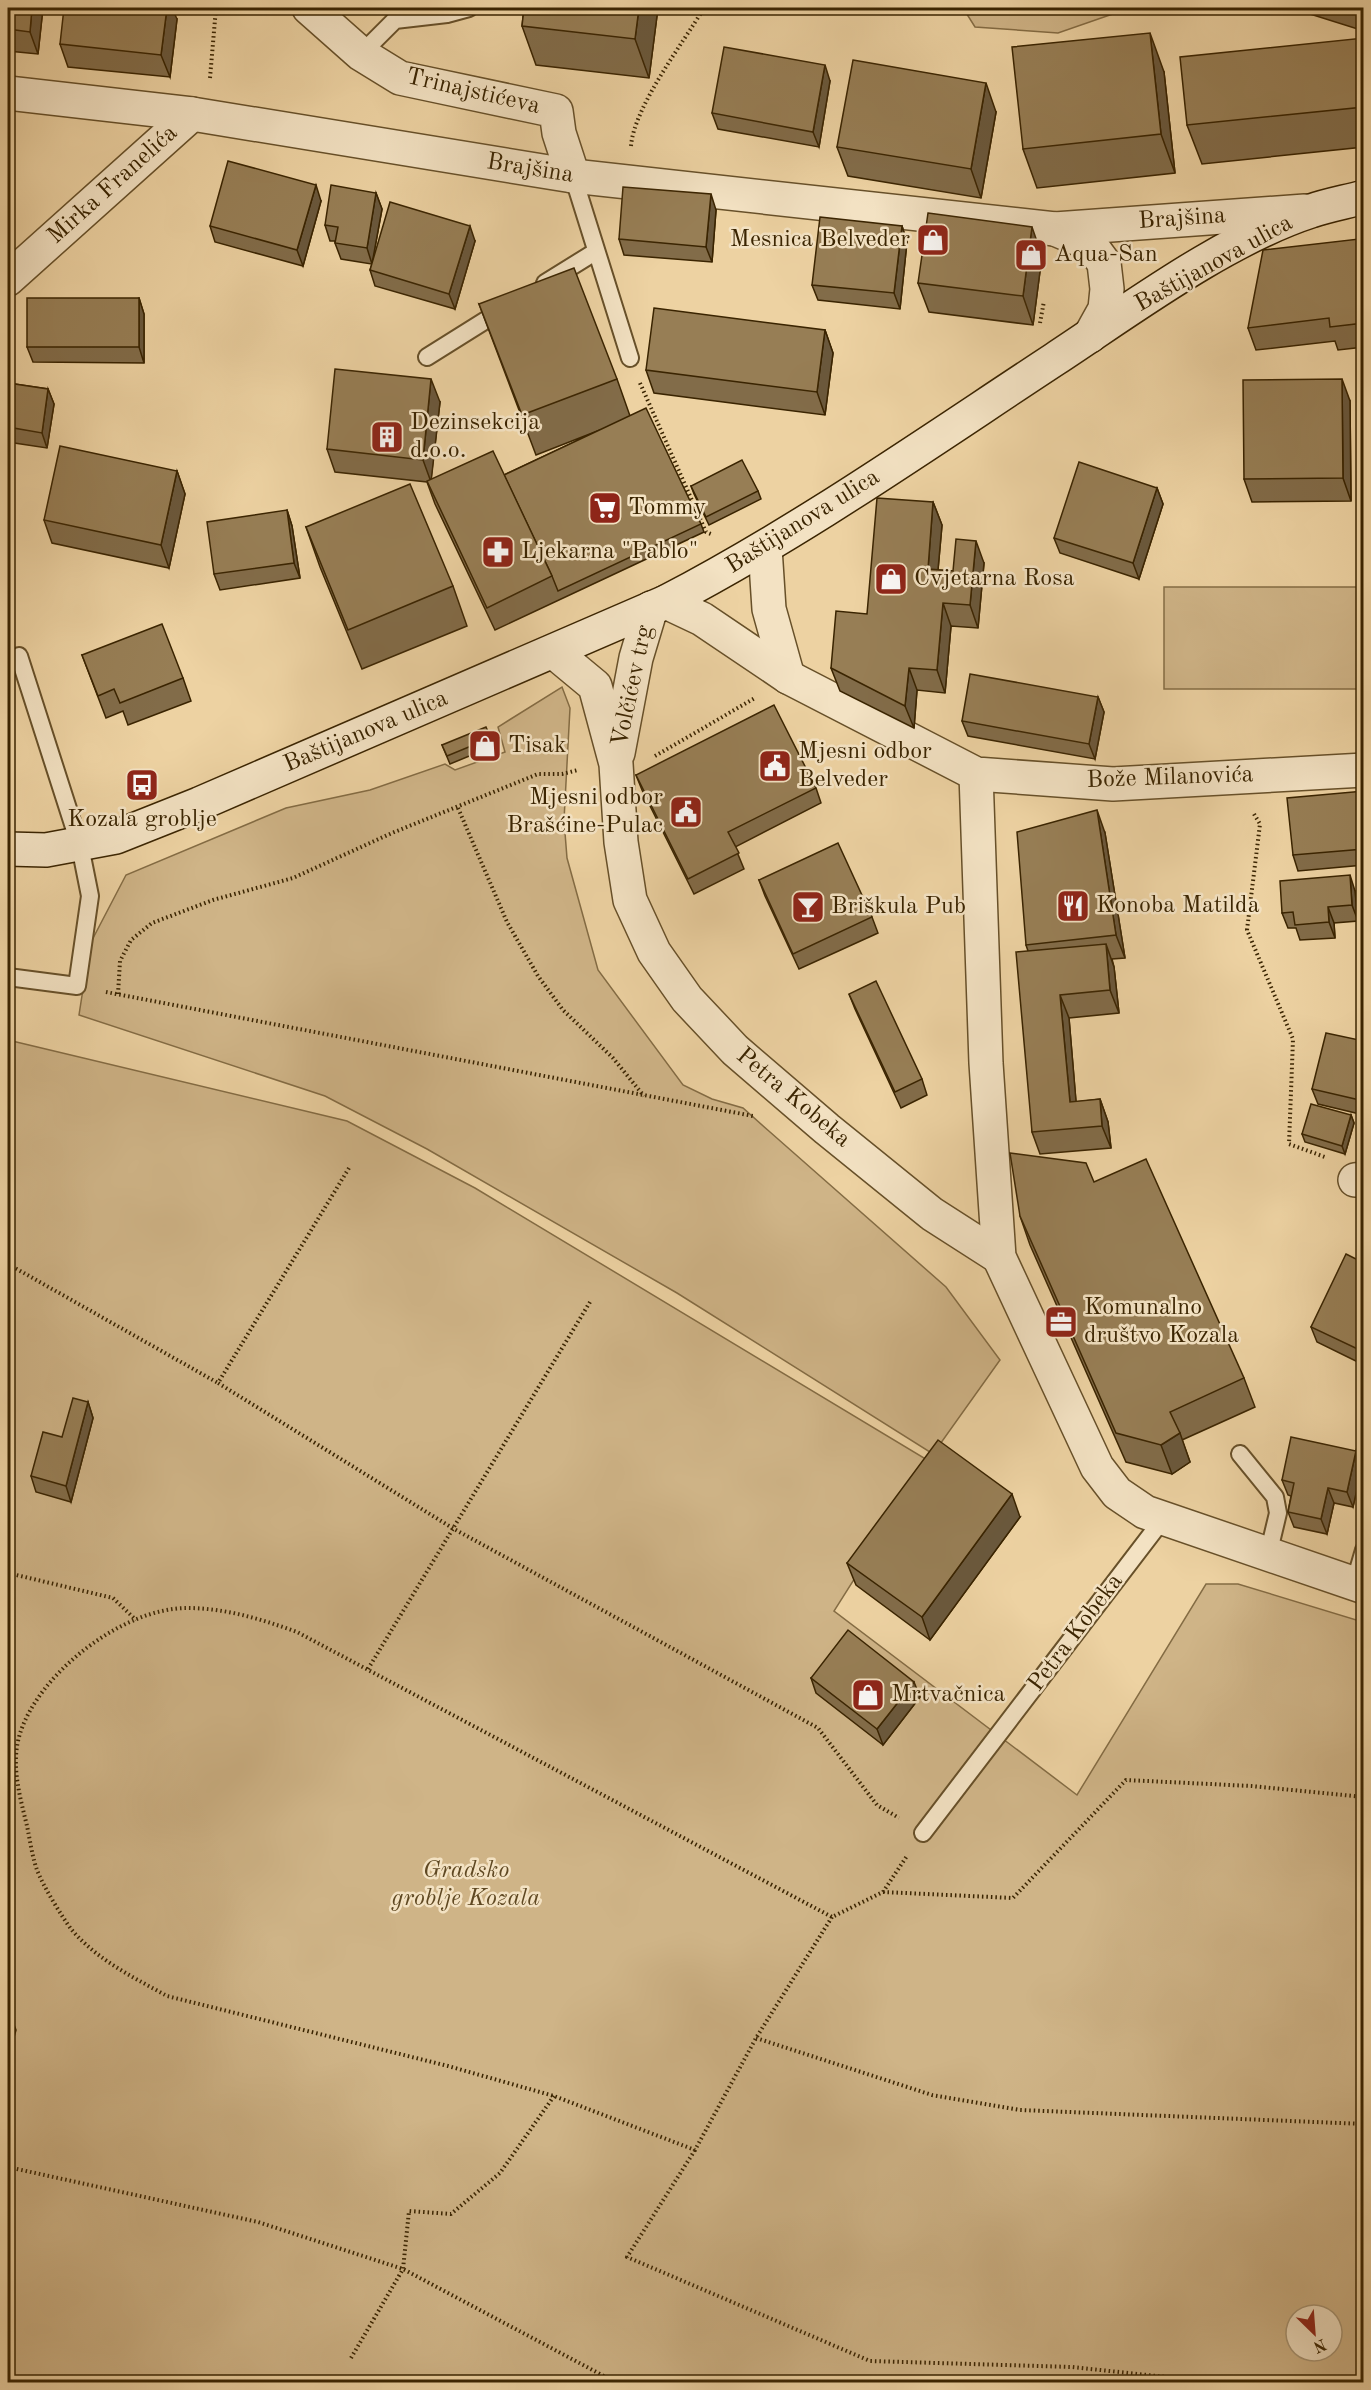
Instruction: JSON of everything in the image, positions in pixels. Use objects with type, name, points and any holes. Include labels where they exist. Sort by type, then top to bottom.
[{"type":"street","name":"Trinajstićeva","points":[[309,8],[361,54],[400,78],[556,111],[559,133],[573,176]]},
{"type":"street","name":"Brajšina","points":[[8,93],[192,114],[573,176],[1055,229],[1310,211]]},
{"type":"street","name":"Mirka Franelića","points":[[8,279],[192,114]]},
{"type":"street","name":"Baštijanova ulica","points":[[8,849],[46,850],[80,846],[116,837],[199,804],[658,605],[765,548],[1185,274],[1252,236],[1310,211],[1364,197]]},
{"type":"street","name":"Brajšina","points":[[1055,229],[1090,244],[1104,263],[1107,289],[1105,309],[1090,336]]},
{"type":"street","points":[[765,548],[769,609],[788,677]]},
{"type":"street","name":"Volčićev trg","points":[[616,764],[636,658],[658,605],[702,619],[788,677],[976,774]]},
{"type":"street","name":"Volčićev trg","points":[[554,652],[595,686],[616,764],[621,842],[630,900]]},
{"type":"street","name":"Bože Milanovića","points":[[976,774],[1113,784],[1364,770]]},
{"type":"street","points":[[976,774],[986,1063],[999,1257],[1097,1467],[1117,1493],[1131,1505],[1163,1519],[1359,1585]]},
{"type":"street","name":"Petra Kobeka","points":[[630,900],[654,952],[687,999],[735,1050],[932,1214],[999,1257]]},
{"type":"lane","points":[[361,54],[395,20],[447,14],[469,8]]},
{"type":"lane","points":[[573,176],[630,358]]},
{"type":"lane","points":[[536,289],[595,252]]},
{"type":"lane","points":[[427,357],[516,301]]},
{"type":"lane","points":[[8,977],[77,986],[90,896],[80,846],[19,656]]},
{"type":"lane","points":[[1240,1454],[1275,1497],[1278,1513],[1268,1555]]},
{"type":"lane","name":"Petra Kobeka","points":[[923,1833],[1163,1519]]},
{"type":"lane","points":[[1359,1585],[1364,1550]]},
{"type":"path","points":[[211,71],[216,8]]},
{"type":"path","points":[[631,149],[632,132],[648,101],[704,8]]},
{"type":"path","points":[[1040,323],[1044,301]]},
{"type":"path","points":[[630,358],[671,458],[706,532]]},
{"type":"path","points":[[651,757],[662,754],[761,695]]},
{"type":"path","points":[[118,994],[120,961],[131,940],[152,923],[213,900],[293,878],[392,833],[538,774],[562,774],[582,770]]},
{"type":"path","points":[[1232,776],[1260,824],[1247,930],[1293,1039],[1289,1144],[1344,1163],[1359,1179]]},
{"type":"path","points":[[458,808],[507,922],[538,976],[563,1010],[613,1058],[644,1096]]},
{"type":"path","points":[[77,986],[758,1117]]},
{"type":"path","points":[[218,1383],[350,1168]]},
{"type":"path","points":[[8,1264],[218,1383],[454,1529],[818,1728],[877,1805],[923,1833],[883,1892]]},
{"type":"path","points":[[368,1669],[590,1302]]},
{"type":"path","points":[[8,1573],[113,1598],[136,1620]]},
{"type":"path","points":[[694,2150],[554,2096],[448,2066],[167,1996],[95,1953],[71,1928],[37,1871],[16,1778],[19,1738],[30,1709],[55,1678],[84,1650],[107,1633],[136,1620],[160,1611],[186,1608],[229,1611],[260,1618],[297,1632],[368,1669],[832,1917]]},
{"type":"path","points":[[1213,2382],[1072,2367],[870,2361],[627,2257],[694,2150],[756,2038],[832,1917],[883,1892],[1013,1898],[1126,1780],[1251,1786],[1364,1797]]},
{"type":"path","points":[[756,2038],[932,2095],[1020,2109],[1364,2124]]},
{"type":"path","points":[[351,2358],[403,2269],[409,2211],[451,2214],[500,2174],[554,2096]]},
{"type":"path","points":[[8,2167],[258,2222],[403,2269],[615,2382]]},
{"type":"green space","points":[[963,8],[1130,8],[1058,33],[975,27]]},
{"type":"green space","points":[[1164,587],[1363,587],[1363,689],[1164,689]]},
{"type":"green space","points":[[562,687],[570,708],[564,820],[567,858],[598,970],[683,1085],[712,1099],[743,1108],[946,1287],[1000,1360],[933,1454],[677,1293],[427,1149],[325,1096],[79,1015],[90,944],[126,875],[286,808],[370,790],[445,764],[455,770],[505,752],[498,727]]},
{"type":"green space","name":"Gradsko groblje Kozala","points":[[8,1040],[347,1121],[475,1188],[929,1461],[834,1611],[1077,1795],[1206,1584],[1238,1584],[1363,1622],[1363,2382],[45,2382],[8,2374]]},
{"type":"building","points":[[8,8],[32,8],[30,32],[8,29]]},
{"type":"building","points":[[64,8],[167,8],[161,55],[60,44]]},
{"type":"building","points":[[524,8],[639,8],[635,39],[522,26]]},
{"type":"building","points":[[1150,33],[1161,134],[1023,149],[1012,47]]},
{"type":"building","points":[[1364,38],[1364,107],[1187,125],[1180,57]]},
{"type":"building","points":[[724,47],[825,65],[813,132],[712,113]]},
{"type":"building","points":[[853,60],[986,83],[971,169],[837,147]]},
{"type":"building","points":[[228,161],[316,185],[297,250],[210,226]]},
{"type":"building","points":[[331,185],[376,193],[367,248],[335,243],[338,227],[325,225]]},
{"type":"building","points":[[623,187],[711,194],[706,247],[619,239]]},
{"type":"building","points":[[390,202],[470,226],[449,294],[370,270]]},
{"type":"building","points":[[928,213],[1032,227],[1023,296],[918,283]]},
{"type":"building","points":[[820,217],[902,226],[894,293],[812,285]]},
{"type":"building","points":[[1359,239],[1364,275],[1364,323],[1330,327],[1329,318],[1248,328],[1263,250]]},
{"type":"building","points":[[574,268],[617,379],[522,415],[479,304]]},
{"type":"building","points":[[27,298],[139,298],[139,347],[27,347]]},
{"type":"building","points":[[654,308],[825,330],[817,392],[646,370]]},
{"type":"building","name":"Dezinsekcija d.o.o.","points":[[335,369],[431,379],[423,460],[327,449]]},
{"type":"building","points":[[1342,379],[1343,478],[1244,479],[1243,380]]},
{"type":"building","points":[[8,383],[48,389],[42,433],[8,427]]},
{"type":"building","name":"Tommy","points":[[646,408],[701,524],[558,591],[504,475]]},
{"type":"building","points":[[60,446],[177,471],[161,545],[44,520]]},
{"type":"building","name":"Ljekarna \"Pablo\"","points":[[493,451],[552,576],[487,608],[427,481]]},
{"type":"building","points":[[742,460],[758,491],[706,517],[691,486]]},
{"type":"building","points":[[1079,462],[1157,488],[1133,563],[1054,538]]},
{"type":"building","points":[[410,484],[453,586],[348,630],[306,527]]},
{"type":"building","points":[[877,498],[933,502],[928,569],[953,571],[956,539],[976,541],[970,605],[943,603],[937,670],[909,668],[905,706],[831,668],[836,611],[867,614]]},
{"type":"building","points":[[287,510],[294,563],[214,574],[207,522]]},
{"type":"building","points":[[162,624],[183,678],[120,703],[114,689],[98,696],[82,655]]},
{"type":"building","points":[[970,674],[1098,697],[1089,744],[962,721]]},
{"type":"building","points":[[774,705],[816,788],[728,832],[739,853],[688,879],[636,775]]},
{"type":"building","points":[[486,727],[493,743],[478,749],[476,744],[447,756],[442,745]]},
{"type":"building","points":[[1364,791],[1364,849],[1293,855],[1287,798]]},
{"type":"building","name":"Konoba Matilda","points":[[1097,810],[1116,935],[1026,945],[1017,832]]},
{"type":"building","points":[[838,843],[872,917],[793,954],[759,880]]},
{"type":"building","points":[[1350,875],[1352,905],[1328,907],[1329,922],[1295,925],[1293,912],[1282,913],[1280,881]]},
{"type":"building","points":[[1106,944],[1110,990],[1060,995],[1070,1102],[1100,1099],[1102,1126],[1032,1132],[1016,952]]},
{"type":"building","points":[[876,981],[922,1079],[895,1092],[849,994]]},
{"type":"building","points":[[1326,1033],[1364,1041],[1364,1101],[1312,1089]]},
{"type":"building","points":[[1311,1104],[1351,1115],[1342,1146],[1302,1134]]},
{"type":"building","points":[[1010,1153],[1086,1163],[1094,1182],[1146,1159],[1244,1378],[1170,1412],[1180,1433],[1161,1445],[1116,1433],[1020,1216]]},
{"type":"building","points":[[1346,1254],[1364,1263],[1364,1352],[1311,1327]]},
{"type":"building","points":[[73,1398],[88,1402],[66,1486],[31,1476],[43,1432],[62,1437]]},
{"type":"building","points":[[1291,1437],[1356,1451],[1347,1492],[1328,1488],[1321,1519],[1288,1512],[1294,1483],[1282,1480]]},
{"type":"building","points":[[938,1440],[1012,1494],[922,1617],[847,1563]]},
{"type":"building","name":"Mrtvačnica","points":[[848,1630],[914,1682],[877,1729],[811,1678]]},
{"type":"building","points":[[8,2021],[13,2022],[8,2041]]},
{"type":"building","points":[[325,2377],[339,2382],[323,2382]]},
{"type":"place","name":"Mesnica Belveder","points":[[933,240]]},
{"type":"place","name":"Aqua-San","points":[[1031,255]]},
{"type":"place","name":"Dezinsekcija d.o.o.","points":[[387,437]]},
{"type":"place","name":"Tommy","points":[[605,508]]},
{"type":"place","name":"Ljekarna \"Pablo\"","points":[[498,552]]},
{"type":"place","name":"Cvjetarna Rosa","points":[[891,579]]},
{"type":"place","name":"Tisak","points":[[485,746]]},
{"type":"place","name":"Mjesni odbor Belveder","points":[[775,766]]},
{"type":"place","name":"Kozala groblje","points":[[142,785]]},
{"type":"place","name":"Mjesni odbor Brašćine-Pulac","points":[[686,812]]},
{"type":"place","name":"Konoba Matilda","points":[[1073,906]]},
{"type":"place","name":"Briškula Pub","points":[[808,907]]},
{"type":"place","name":"Komunalno društvo Kozala","points":[[1061,1322]]},
{"type":"place","name":"Mrtvačnica","points":[[868,1695]]}]
